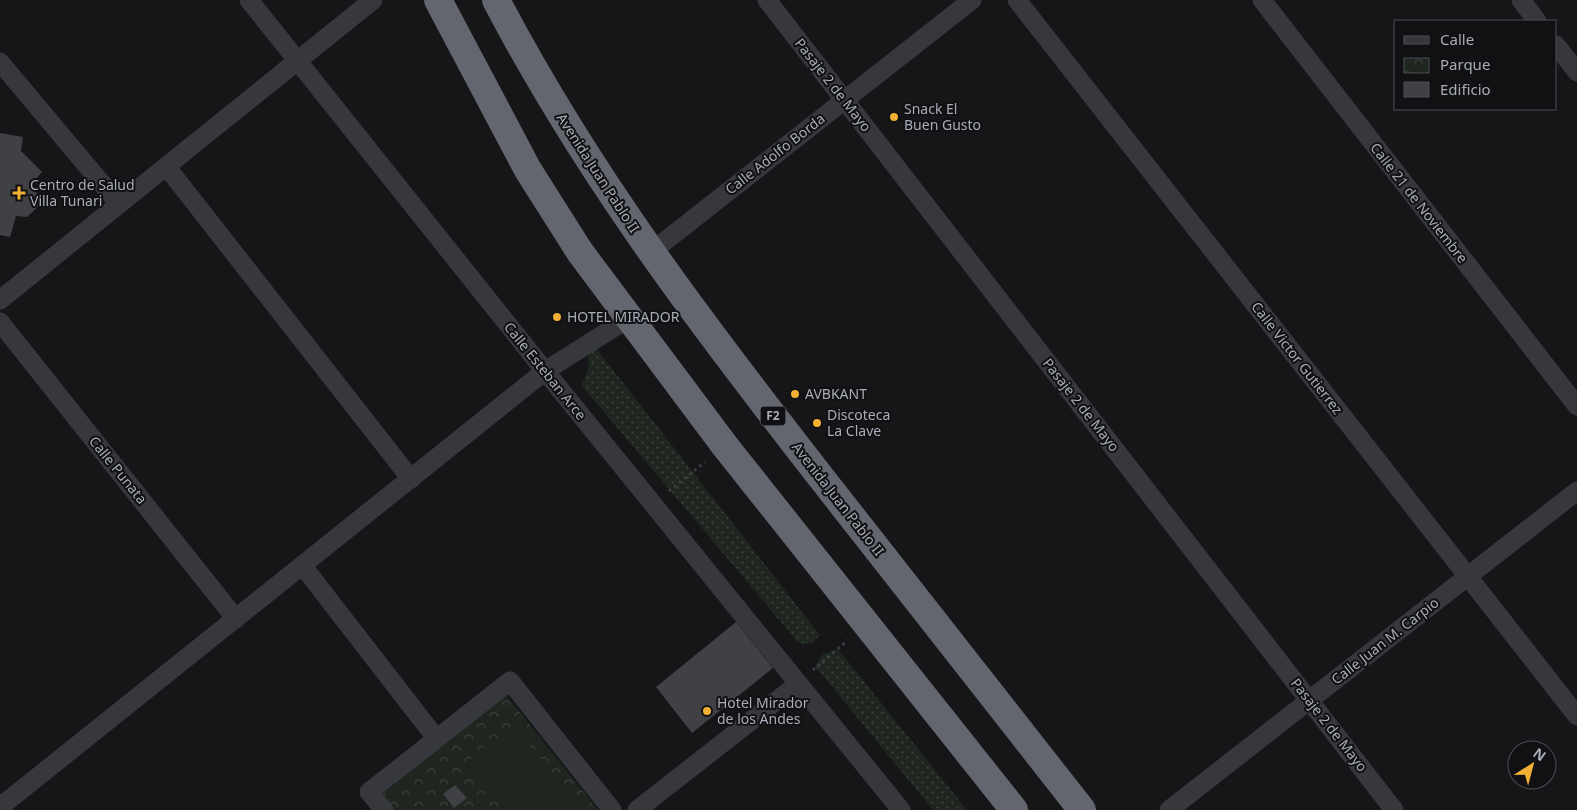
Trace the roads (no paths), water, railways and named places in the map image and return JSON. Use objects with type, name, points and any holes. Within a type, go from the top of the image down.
[{"type":"highway","points":[[438,0],[528,170],[580,252],[725,446],[868,623],[1014,810]]},
{"type":"highway","name":"Avenida Juan Pablo II","points":[[496,0],[522,51],[572,135],[650,253],[737,370],[1082,810]]},
{"type":"street","name":"Calle Esteban Arce","points":[[249,0],[545,371],[900,810]]},
{"type":"street","points":[[0,300],[373,0]]},
{"type":"street","name":"Pasaje 2 de Mayo","points":[[767,0],[1394,810]]},
{"type":"street","name":"Calle Adolfo Borda","points":[[650,253],[972,0]]},
{"type":"street","name":"Calle Victor Gutierrez","points":[[1016,0],[1577,716]]},
{"type":"street","name":"Calle 21 de Noviembre","points":[[1262,0],[1577,406]]},
{"type":"street","points":[[1521,0],[1536,20]]},
{"type":"street","points":[[1557,46],[1577,72]]},
{"type":"street","points":[[0,62],[119,204]]},
{"type":"street","points":[[166,166],[411,479]]},
{"type":"street","points":[[0,807],[545,371],[629,318]]},
{"type":"street","name":"Calle Punata","points":[[0,322],[236,618]]},
{"type":"street","name":"Calle Juan M. Carpio","points":[[1168,810],[1577,491]]},
{"type":"street","points":[[302,565],[436,738]]},
{"type":"street","points":[[384,810],[369,792],[510,681],[612,810]]},
{"type":"street","points":[[637,810],[798,684]]},
{"type":"place","name":"Snack El Buen Gusto","points":[[894,117]]},
{"type":"place","name":"Centro de Salud Villa Tunari","points":[[19,193]]},
{"type":"place","name":"HOTEL MIRADOR","points":[[557,317]]},
{"type":"place","name":"AVBKANT","points":[[795,394]]},
{"type":"place","name":"Discoteca La Clave","points":[[817,423]]},
{"type":"place","name":"Hotel Mirador de los Andes","points":[[707,711]]}]
